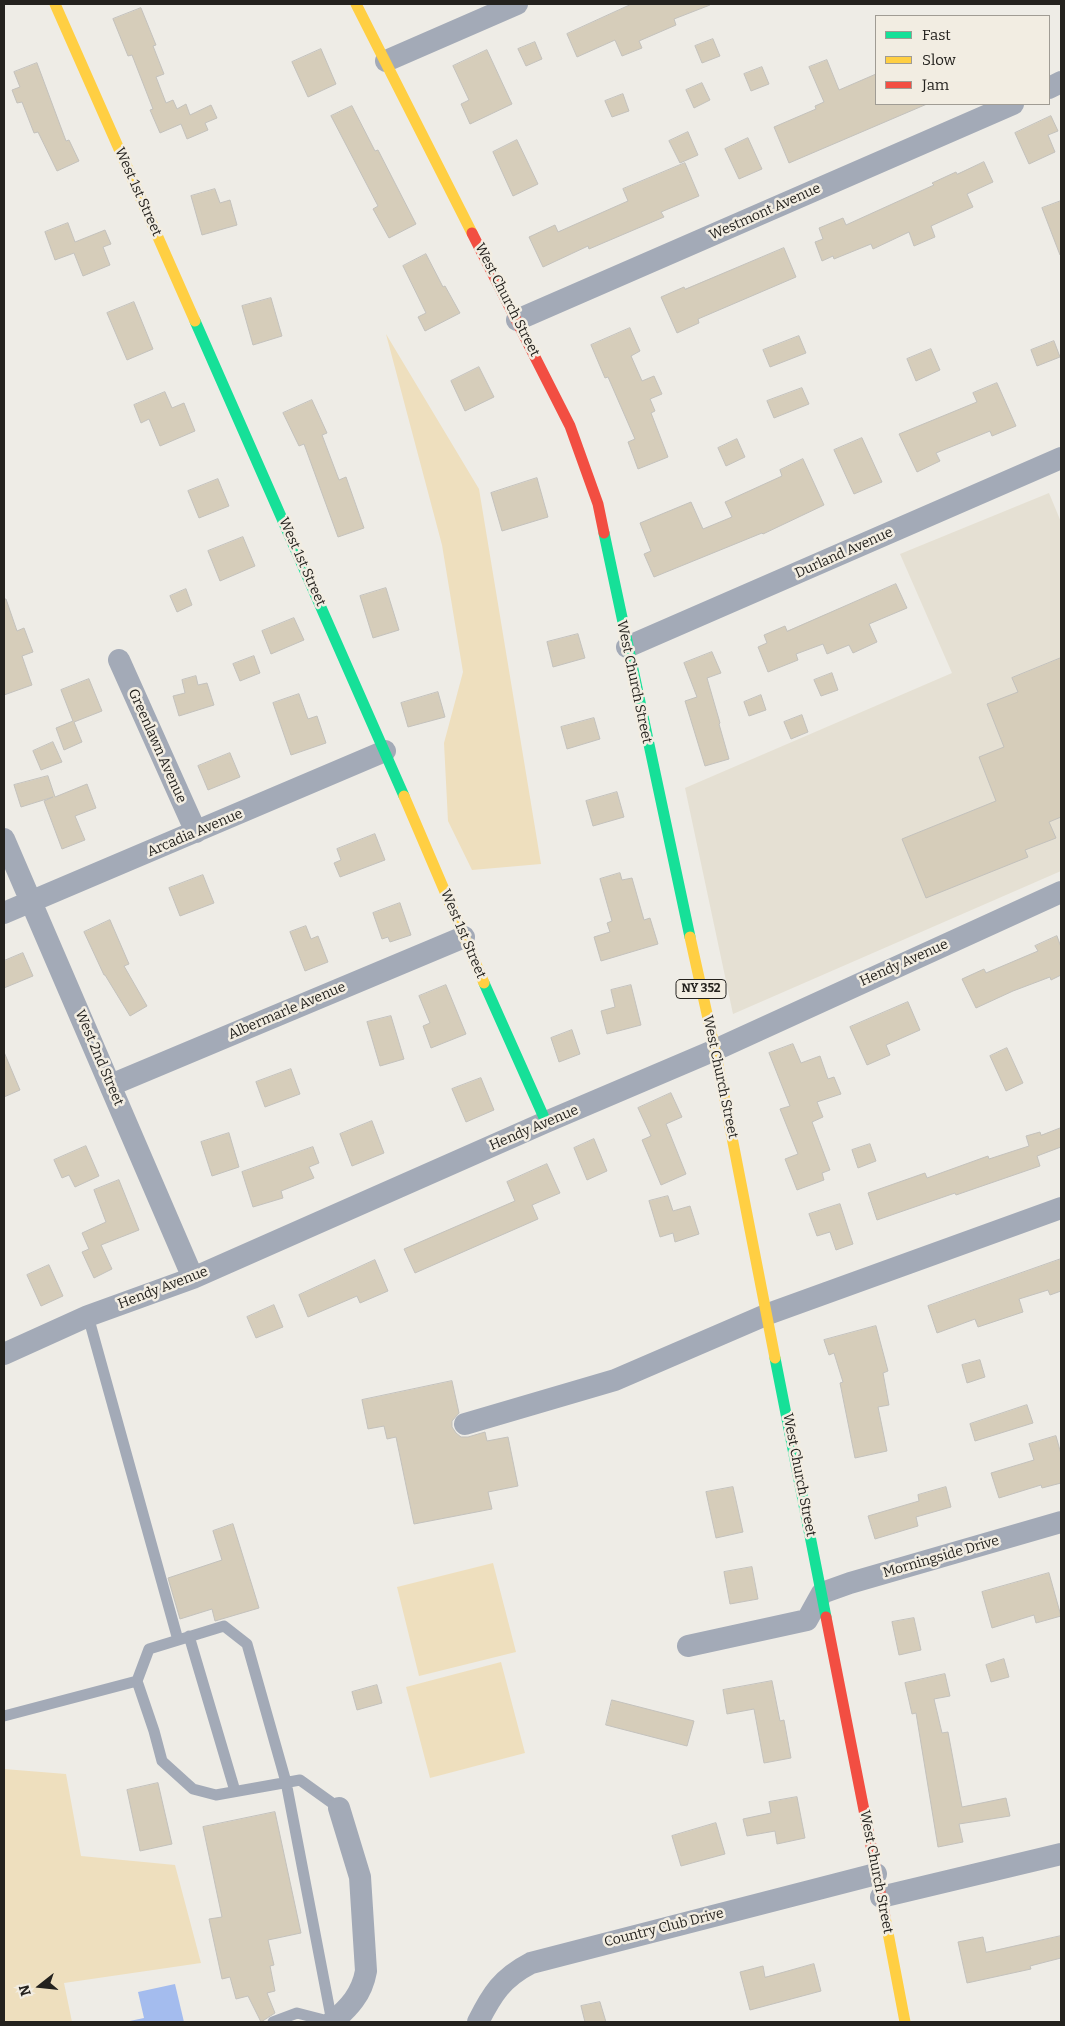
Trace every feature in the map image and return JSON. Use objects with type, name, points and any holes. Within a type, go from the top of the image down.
[{"type":"main road","name":"West 1st Street","points":[[55,4],[385,751],[464,937],[546,1122]]},
{"type":"main road","name":"West Church Street","points":[[356,4],[570,426],[598,504],[626,648],[715,1050],[905,2022]]},
{"type":"street","points":[[386,62],[517,4]]},
{"type":"street","name":"Westmont Avenue","points":[[517,320],[1011,105]]},
{"type":"street","name":"Durland Avenue","points":[[626,648],[1061,458]]},
{"type":"street","name":"Greenlawn Avenue","points":[[119,660],[196,832]]},
{"type":"street","name":"Arcadia Avenue","points":[[4,913],[385,751]]},
{"type":"street","name":"West 2nd Street","points":[[4,839],[193,1278]]},
{"type":"street","name":"Hendy Avenue","points":[[4,1354],[88,1316],[193,1278],[546,1122],[715,1050],[1061,892]]},
{"type":"street","name":"Albermarle Avenue","points":[[111,1085],[464,937]]},
{"type":"street","points":[[465,1424],[615,1380],[768,1314],[1061,1208]]},
{"type":"street","name":"Morningside Drive","points":[[822,1593],[850,1583],[1061,1522]]},
{"type":"street","points":[[688,1646],[808,1620],[822,1593]]},
{"type":"street","points":[[332,2022],[348,2008],[359,1993],[366,1971],[360,1877],[339,1808]]},
{"type":"street","points":[[881,1897],[1061,1854]]},
{"type":"street","name":"Country Club Drive","points":[[478,2022],[491,1997],[514,1972],[531,1962],[876,1874]]},
{"type":"lane","points":[[88,1316],[178,1640]]},
{"type":"lane","points":[[273,2022],[297,2013],[332,2022],[286,1782],[247,1644],[224,1626],[149,1649],[136,1681],[154,1731],[162,1761],[193,1789],[216,1794],[286,1782],[300,1780],[339,1808]]},
{"type":"lane","points":[[189,1636],[235,1791]]},
{"type":"lane","points":[[4,1716],[136,1681]]},
{"type":"shaded area","points":[[386,334],[479,489],[541,864],[472,870],[448,821],[444,743],[463,672],[442,545]]},
{"type":"shaded area","points":[[1049,493],[1061,522],[1061,871],[733,1014],[685,788],[952,673],[900,554]]},
{"type":"shaded area","points":[[493,1563],[516,1652],[419,1676],[397,1587]]},
{"type":"shaded area","points":[[501,1662],[525,1753],[430,1778],[406,1687]]},
{"type":"shaded area","points":[[4,1769],[66,1774],[81,1856],[175,1865],[201,1963],[64,1983],[72,2022],[4,2022]]},
{"type":"water","points":[[175,1984],[184,2022],[125,2022],[144,2018],[138,1992]]},
{"type":"building","points":[[632,4],[710,5],[674,19],[676,25],[639,41],[642,48],[622,56],[615,40],[577,57],[567,34]]},
{"type":"building","points":[[141,8],[156,45],[153,46],[164,74],[156,77],[166,103],[173,100],[177,109],[186,104],[190,115],[211,105],[217,118],[205,123],[208,130],[187,139],[181,124],[160,133],[150,110],[153,109],[132,55],[128,56],[113,19]]},
{"type":"building","points":[[713,39],[720,56],[702,63],[695,46]]},
{"type":"building","points":[[535,42],[542,59],[526,66],[518,49]]},
{"type":"building","points":[[321,49],[336,84],[308,97],[292,62]]},
{"type":"building","points":[[487,50],[512,104],[470,124],[461,104],[469,100],[453,66]]},
{"type":"building","points":[[827,60],[839,90],[875,74],[875,105],[925,105],[789,163],[774,127],[816,109],[815,106],[824,102],[809,67]]},
{"type":"building","points":[[37,63],[66,141],[69,140],[79,161],[57,171],[38,132],[34,133],[22,102],[17,103],[12,90],[20,87],[14,72]]},
{"type":"building","points":[[762,67],[769,84],[751,91],[744,74]]},
{"type":"building","points":[[702,83],[710,100],[694,108],[686,90]]},
{"type":"building","points":[[623,94],[629,111],[612,117],[605,101]]},
{"type":"building","points":[[352,106],[375,151],[378,150],[416,224],[389,238],[373,209],[378,206],[331,116]]},
{"type":"building","points":[[1051,116],[1058,131],[1048,135],[1055,152],[1029,164],[1015,133]]},
{"type":"building","points":[[688,132],[698,155],[680,163],[669,141]]},
{"type":"building","points":[[748,138],[762,169],[739,179],[725,149]]},
{"type":"building","points":[[517,140],[538,184],[513,196],[493,152]]},
{"type":"building","points":[[984,162],[993,182],[967,194],[973,207],[931,226],[935,237],[914,246],[909,232],[873,249],[871,244],[834,259],[833,256],[822,261],[815,242],[823,239],[819,228],[843,218],[846,225],[934,185],[932,183],[956,172],[957,174]]},
{"type":"building","points":[[685,163],[699,196],[661,212],[664,217],[589,249],[588,246],[543,267],[529,237],[555,225],[558,232],[628,201],[623,189]]},
{"type":"building","points":[[215,189],[220,203],[230,200],[237,225],[202,235],[191,196]]},
{"type":"building","points":[[1061,201],[1061,255],[1060,255],[1042,208]]},
{"type":"building","points":[[68,223],[75,242],[105,230],[111,244],[103,247],[110,265],[83,276],[74,253],[55,260],[45,232]]},
{"type":"building","points":[[784,248],[796,277],[698,319],[699,323],[677,333],[661,297]]},
{"type":"building","points":[[426,254],[443,287],[445,286],[460,313],[425,331],[418,317],[426,313],[403,266]]},
{"type":"building","points":[[271,298],[282,336],[253,345],[242,306]]},
{"type":"building","points":[[134,302],[153,349],[127,360],[107,313]]},
{"type":"building","points":[[630,328],[640,351],[631,356],[642,381],[654,376],[662,394],[650,399],[655,411],[651,413],[668,457],[638,469],[628,442],[635,439],[608,377],[605,378],[591,345]]},
{"type":"building","points":[[799,336],[806,353],[770,367],[763,350]]},
{"type":"building","points":[[1054,341],[1060,357],[1037,366],[1031,350]]},
{"type":"building","points":[[931,349],[940,370],[916,381],[907,359]]},
{"type":"building","points":[[479,367],[494,397],[465,411],[451,381]]},
{"type":"building","points":[[997,383],[1016,426],[992,436],[990,431],[936,453],[940,461],[917,472],[899,434],[977,402],[973,393]]},
{"type":"building","points":[[802,388],[809,404],[774,418],[767,401]]},
{"type":"building","points":[[165,392],[172,408],[184,403],[195,431],[160,446],[149,419],[141,423],[134,405]]},
{"type":"building","points":[[312,400],[327,433],[322,435],[339,480],[346,477],[364,528],[338,537],[304,444],[299,446],[283,413]]},
{"type":"building","points":[[862,438],[882,482],[854,494],[834,450]]},
{"type":"building","points":[[737,439],[745,457],[726,466],[718,448]]},
{"type":"building","points":[[803,459],[824,505],[763,534],[654,577],[644,554],[651,551],[640,523],[691,502],[703,529],[732,517],[725,502],[782,476],[780,470]]},
{"type":"building","points":[[537,478],[548,517],[502,531],[491,493]]},
{"type":"building","points":[[218,479],[229,506],[199,518],[188,491]]},
{"type":"building","points":[[243,537],[255,566],[220,581],[208,551]]},
{"type":"building","points":[[896,584],[907,608],[869,624],[877,642],[853,653],[849,645],[827,654],[823,644],[796,654],[798,660],[768,672],[758,647],[767,643],[764,635],[785,626],[787,631]]},
{"type":"building","points":[[386,588],[399,630],[373,638],[360,596]]},
{"type":"building","points":[[186,589],[192,605],[177,612],[170,596]]},
{"type":"building","points":[[4,599],[6,599],[17,631],[24,628],[33,652],[22,656],[32,685],[4,695]]},
{"type":"building","points":[[294,618],[304,640],[271,654],[262,631]]},
{"type":"building","points":[[578,634],[585,658],[553,667],[547,642]]},
{"type":"building","points":[[712,652],[721,673],[707,678],[729,759],[705,766],[685,701],[697,697],[684,663]]},
{"type":"building","points":[[254,656],[260,673],[240,681],[233,664]]},
{"type":"building","points":[[1061,658],[1061,817],[1049,822],[1056,838],[1025,850],[1028,857],[926,898],[902,839],[996,801],[979,757],[1004,747],[987,704],[1018,692],[1012,678]]},
{"type":"building","points":[[832,673],[838,690],[821,696],[814,680]]},
{"type":"building","points":[[196,676],[198,685],[207,683],[214,705],[179,716],[173,696],[185,693],[182,680]]},
{"type":"building","points":[[89,679],[102,711],[74,722],[82,742],[64,750],[56,728],[73,721],[61,690]]},
{"type":"building","points":[[438,692],[445,717],[408,727],[401,703]]},
{"type":"building","points":[[299,694],[308,719],[317,716],[326,743],[291,755],[273,703]]},
{"type":"building","points":[[761,695],[766,710],[749,716],[744,702]]},
{"type":"building","points":[[802,715],[808,732],[791,739],[784,722]]},
{"type":"building","points":[[594,718],[600,739],[567,749],[561,727]]},
{"type":"building","points":[[53,742],[62,762],[41,770],[33,751]]},
{"type":"building","points":[[230,753],[240,777],[208,790],[198,766]]},
{"type":"building","points":[[48,776],[55,797],[87,784],[96,808],[75,816],[85,840],[62,849],[44,801],[53,797],[21,807],[14,785]]},
{"type":"building","points":[[617,792],[624,817],[593,826],[586,801]]},
{"type":"building","points":[[375,834],[385,860],[340,877],[334,863],[341,860],[337,849]]},
{"type":"building","points":[[620,873],[622,880],[632,878],[644,920],[650,918],[658,944],[601,961],[594,937],[610,932],[607,923],[612,921],[600,879]]},
{"type":"building","points":[[203,875],[214,903],[180,916],[169,888]]},
{"type":"building","points":[[400,903],[411,935],[390,942],[388,937],[382,939],[373,913]]},
{"type":"building","points":[[110,920],[129,964],[124,966],[147,1006],[130,1016],[104,975],[84,932]]},
{"type":"building","points":[[306,926],[311,939],[318,936],[328,962],[305,971],[290,932]]},
{"type":"building","points":[[1057,936],[1061,947],[1061,975],[1051,980],[1050,977],[1013,991],[976,1008],[962,979],[984,969],[986,973],[1038,951],[1035,946]]},
{"type":"building","points":[[23,953],[33,976],[4,988],[4,961]]},
{"type":"building","points":[[446,985],[466,1034],[431,1048],[423,1026],[430,1023],[419,996]]},
{"type":"building","points":[[631,985],[641,1025],[607,1034],[601,1011],[615,1007],[611,990]]},
{"type":"building","points":[[908,1002],[920,1030],[886,1045],[890,1055],[867,1065],[850,1027]]},
{"type":"building","points":[[391,1016],[404,1059],[380,1066],[367,1022]]},
{"type":"building","points":[[572,1030],[580,1054],[559,1062],[551,1038]]},
{"type":"building","points":[[793,1044],[801,1063],[820,1056],[828,1079],[834,1077],[841,1094],[817,1102],[823,1117],[812,1122],[830,1170],[822,1173],[824,1180],[797,1190],[785,1159],[798,1154],[780,1109],[790,1106],[769,1053]]},
{"type":"building","points":[[1007,1048],[1023,1083],[1006,1091],[990,1056]]},
{"type":"building","points":[[4,1052],[20,1090],[4,1097]]},
{"type":"building","points":[[291,1069],[300,1094],[265,1107],[256,1082]]},
{"type":"building","points":[[481,1078],[494,1110],[466,1122],[452,1089]]},
{"type":"building","points":[[671,1093],[682,1117],[666,1124],[686,1174],[661,1185],[642,1140],[651,1136],[638,1108]]},
{"type":"building","points":[[372,1121],[384,1153],[352,1166],[340,1134]]},
{"type":"building","points":[[1061,1128],[1061,1147],[1037,1156],[1040,1166],[877,1220],[868,1193],[925,1173],[927,1178],[988,1156],[989,1159],[1029,1146],[1026,1136],[1040,1132],[1041,1135]]},
{"type":"building","points":[[229,1133],[239,1167],[212,1176],[201,1142]]},
{"type":"building","points":[[594,1139],[607,1171],[587,1180],[574,1148]]},
{"type":"building","points":[[870,1144],[876,1161],[858,1168],[852,1150]]},
{"type":"building","points":[[86,1146],[99,1176],[75,1187],[69,1175],[62,1178],[54,1160]]},
{"type":"building","points":[[313,1147],[319,1163],[309,1167],[314,1178],[281,1191],[283,1198],[253,1207],[242,1172]]},
{"type":"building","points":[[547,1164],[560,1193],[532,1205],[538,1219],[415,1273],[404,1249],[515,1201],[507,1182]]},
{"type":"building","points":[[119,1180],[139,1230],[101,1245],[112,1269],[94,1278],[82,1252],[89,1249],[82,1233],[106,1222],[94,1190]]},
{"type":"building","points":[[668,1196],[673,1211],[690,1206],[699,1234],[675,1242],[673,1233],[660,1237],[649,1201]]},
{"type":"building","points":[[840,1204],[853,1244],[836,1250],[830,1232],[817,1236],[809,1214]]},
{"type":"building","points":[[1061,1259],[1061,1291],[1050,1295],[1048,1290],[1019,1299],[1023,1312],[978,1327],[975,1319],[937,1333],[928,1306]]},
{"type":"building","points":[[375,1260],[388,1291],[360,1303],[357,1296],[308,1317],[299,1295]]},
{"type":"building","points":[[49,1265],[63,1296],[41,1306],[27,1275]]},
{"type":"building","points":[[274,1305],[283,1327],[256,1338],[247,1317]]},
{"type":"building","points":[[876,1326],[888,1371],[883,1373],[889,1405],[878,1407],[887,1451],[855,1458],[840,1383],[843,1382],[834,1353],[829,1355],[824,1340]]},
{"type":"building","points":[[980,1360],[985,1377],[967,1383],[962,1365]]},
{"type":"building","points":[[452,1381],[459,1413],[452,1421],[452,1427],[461,1437],[485,1432],[487,1441],[508,1437],[518,1486],[488,1492],[492,1509],[414,1524],[396,1437],[387,1439],[384,1426],[368,1429],[362,1400]]},
{"type":"building","points":[[1027,1405],[1033,1423],[975,1441],[970,1424]]},
{"type":"building","points":[[1056,1436],[1061,1454],[1061,1483],[1042,1488],[1041,1485],[999,1498],[991,1473],[1034,1460],[1029,1444]]},
{"type":"building","points":[[733,1487],[743,1532],[716,1538],[706,1492]]},
{"type":"building","points":[[946,1487],[951,1507],[916,1517],[918,1526],[875,1539],[868,1516],[919,1501],[918,1495]]},
{"type":"building","points":[[233,1524],[259,1608],[215,1621],[212,1609],[180,1619],[168,1578],[222,1560],[213,1531]]},
{"type":"building","points":[[752,1567],[758,1599],[730,1604],[724,1572]]},
{"type":"building","points":[[1049,1573],[1061,1616],[1036,1623],[1034,1615],[992,1628],[982,1592]]},
{"type":"building","points":[[914,1618],[921,1650],[899,1655],[892,1622]]},
{"type":"building","points":[[1004,1659],[1009,1677],[991,1682],[986,1665]]},
{"type":"building","points":[[945,1674],[950,1696],[934,1699],[942,1733],[948,1732],[962,1807],[1006,1798],[1010,1816],[959,1824],[963,1842],[938,1847],[916,1713],[912,1714],[905,1683]]},
{"type":"building","points":[[772,1681],[780,1721],[784,1720],[791,1758],[764,1763],[754,1709],[727,1714],[723,1690]]},
{"type":"building","points":[[377,1685],[382,1703],[357,1710],[352,1692]]},
{"type":"building","points":[[612,1700],[694,1721],[687,1746],[606,1725]]},
{"type":"building","points":[[158,1783],[172,1844],[140,1851],[127,1790]]},
{"type":"building","points":[[797,1797],[805,1838],[777,1844],[775,1831],[747,1836],[743,1819],[771,1813],[769,1802]]},
{"type":"building","points":[[275,1812],[301,1933],[268,1940],[274,1965],[270,1966],[275,1991],[267,1993],[275,2013],[261,2022],[248,1996],[236,1999],[230,1977],[222,1979],[209,1919],[222,1917],[203,1827]]},
{"type":"building","points":[[716,1823],[725,1854],[681,1866],[672,1836]]},
{"type":"building","points":[[1061,1936],[1061,1958],[1030,1966],[1031,1969],[967,1983],[958,1942],[983,1937],[986,1952]]},
{"type":"building","points":[[814,1964],[821,1991],[750,2010],[740,1972],[763,1966],[765,1977]]},
{"type":"building","points":[[600,2002],[606,2022],[585,2022],[581,2006]]},
{"type":"traffic: fast","points":[[195,321],[404,796]]},
{"type":"traffic: fast","points":[[604,533],[690,937]]},
{"type":"traffic: fast","points":[[484,983],[546,1122]]},
{"type":"traffic: fast","points":[[775,1358],[826,1617]]},
{"type":"traffic: slow","points":[[55,4],[195,321]]},
{"type":"traffic: slow","points":[[356,4],[472,233]]},
{"type":"traffic: slow","points":[[404,796],[484,983]]},
{"type":"traffic: slow","points":[[690,937],[715,1050],[775,1358]]},
{"type":"traffic: slow","points":[[885,1917],[905,2022]]},
{"type":"traffic: jam","points":[[472,233],[570,426],[598,504],[604,533]]},
{"type":"traffic: jam","points":[[826,1617],[885,1917]]}]
